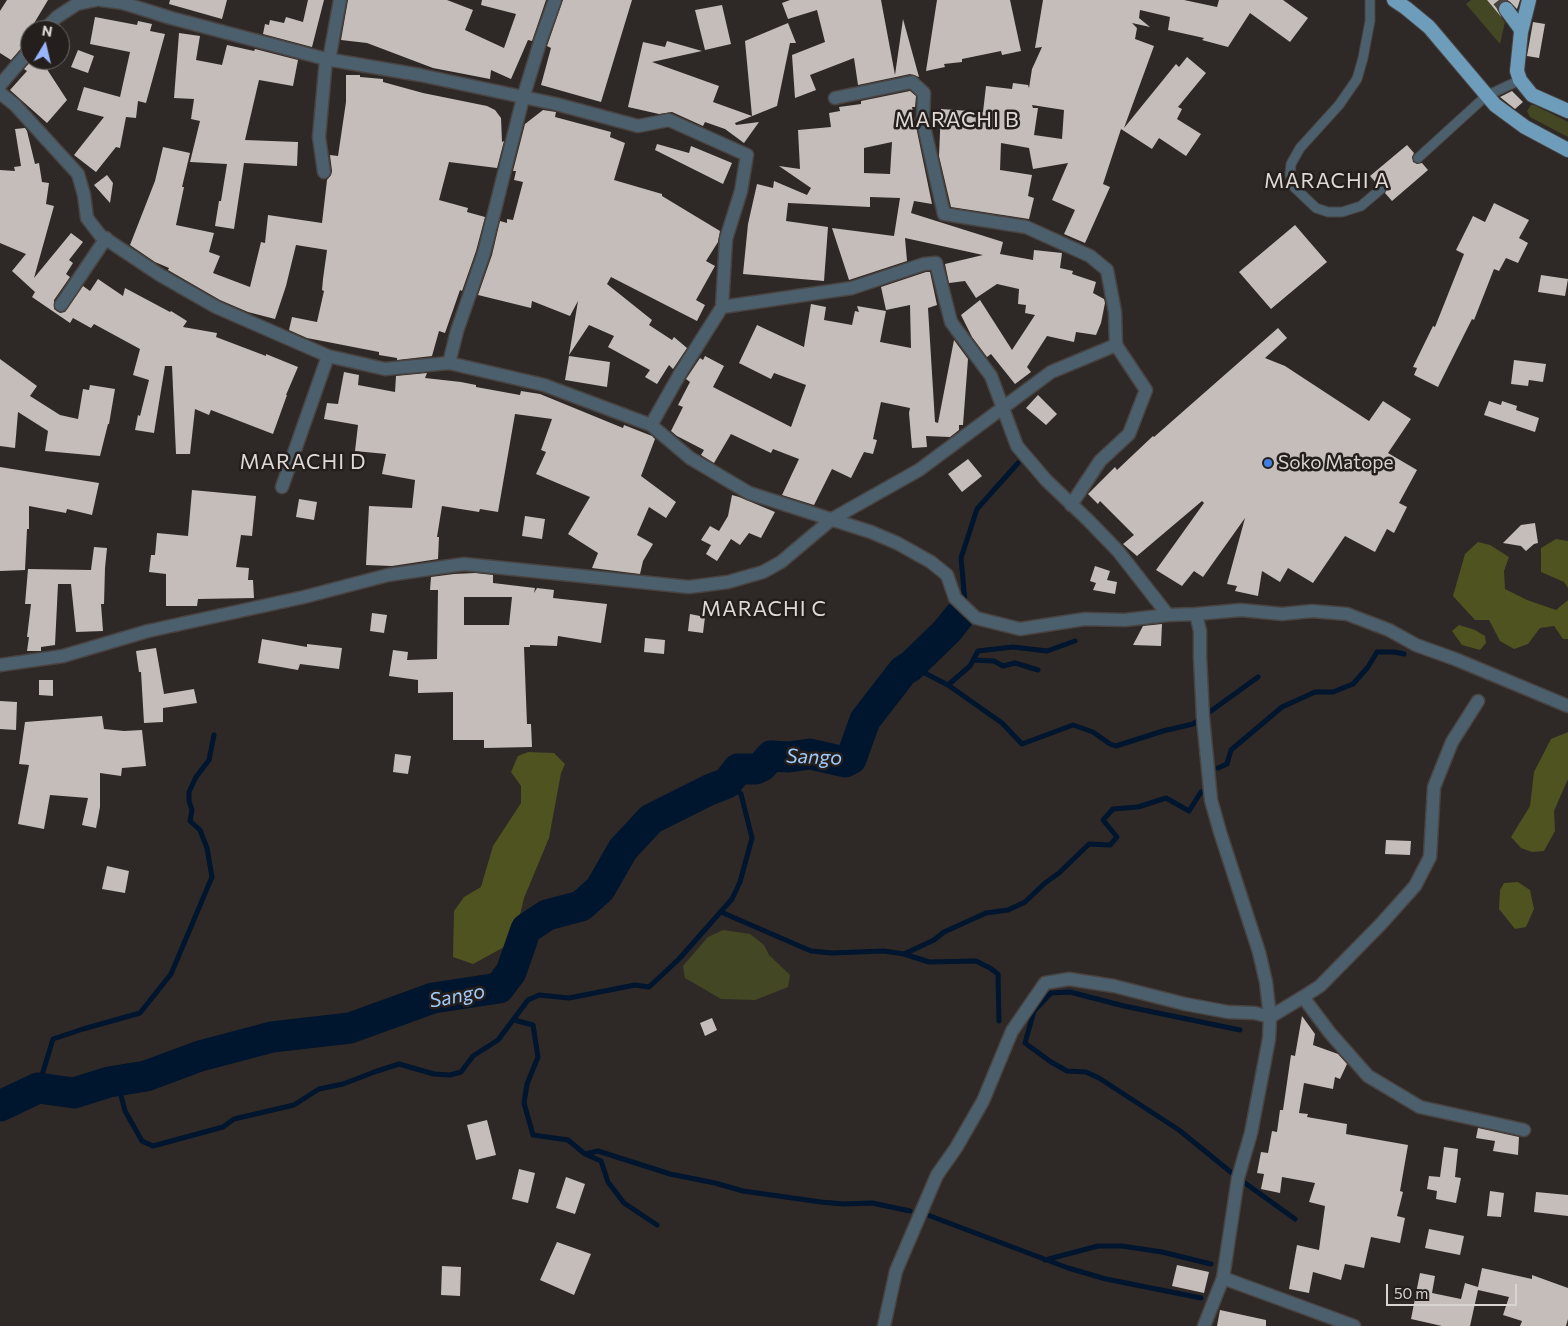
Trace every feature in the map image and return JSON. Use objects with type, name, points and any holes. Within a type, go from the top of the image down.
[{"type":"highway","points":[[1394,0],[1429,27],[1486,96],[1507,115],[1568,150]]},
{"type":"highway","points":[[1529,0],[1521,32],[1517,71],[1520,80],[1532,94],[1568,112]]},
{"type":"highway","points":[[1506,9],[1521,32]]},
{"type":"street","points":[[53,20],[77,4],[96,0]]},
{"type":"street","points":[[101,0],[123,3],[327,60],[420,75],[556,104],[638,126],[669,120],[747,155],[741,191],[726,238],[722,307],[681,372],[651,425]]},
{"type":"street","points":[[324,172],[320,137],[327,60],[340,0]]},
{"type":"street","points":[[449,363],[457,331],[484,253],[523,98],[555,0]]},
{"type":"street","points":[[0,85],[20,62]]},
{"type":"street","points":[[835,98],[912,82],[924,93],[924,122],[944,214],[1026,227],[1090,256],[1107,270],[1116,312],[1116,345],[1146,390],[1129,434],[1100,461],[1071,505]]},
{"type":"street","points":[[0,93],[16,105],[78,174],[88,218],[100,235],[216,307],[328,356],[385,369],[449,363],[544,385],[651,425],[690,458],[750,493],[880,536],[931,562],[947,576],[955,598],[976,618],[1020,629],[1085,619],[1125,620],[1241,610],[1282,614],[1312,611],[1346,614],[1389,630],[1416,645],[1455,659],[1568,706]]},
{"type":"street","points":[[61,304],[106,238]]},
{"type":"street","points":[[722,307],[852,288],[924,264],[936,263],[951,322],[991,376],[1017,446],[1046,480],[1118,551],[1168,615]]},
{"type":"street","points":[[0,665],[63,656],[148,631],[304,597],[388,576],[464,564],[689,588],[728,582],[763,572],[781,562],[832,519],[919,470],[1051,372],[1116,345]]},
{"type":"street","points":[[282,487],[328,356]]},
{"type":"street","points":[[1196,614],[1200,631],[1203,718],[1212,800],[1220,832],[1259,952],[1266,982],[1270,1017],[1269,1039],[1251,1133],[1238,1178],[1223,1278],[1204,1326]]},
{"type":"street","points":[[884,1326],[896,1271],[937,1175],[956,1148],[983,1101],[1012,1031],[1045,983],[1069,979],[1114,986],[1185,1004],[1228,1012],[1255,1013],[1270,1017],[1320,986],[1415,886],[1430,857],[1434,787],[1452,742],[1478,701]]},
{"type":"street","points":[[1303,997],[1330,1033],[1368,1076],[1420,1107],[1524,1130]]},
{"type":"street","points":[[1223,1278],[1354,1326]]},
{"type":"lane","points":[[1370,0],[1370,21],[1363,58],[1356,79],[1339,105],[1300,148],[1291,164],[1290,176],[1294,187],[1316,208],[1328,212],[1342,212],[1361,206],[1381,189]]},
{"type":"lane","points":[[1418,158],[1486,96],[1520,80]]},
{"type":"green space","points":[[1471,0],[1487,0],[1505,22],[1500,44],[1466,4]]},
{"type":"green space","points":[[1531,105],[1568,122],[1568,137],[1530,117],[1527,111]]},
{"type":"green space","points":[[1556,539],[1568,541],[1568,588],[1564,582],[1541,572],[1541,548]]},
{"type":"green space","points":[[1478,542],[1490,545],[1509,557],[1504,571],[1505,589],[1527,600],[1556,610],[1568,600],[1568,639],[1563,639],[1554,626],[1540,628],[1528,644],[1514,649],[1500,641],[1489,620],[1475,620],[1453,596],[1465,554]]},
{"type":"green space","points":[[1459,625],[1475,630],[1485,636],[1486,643],[1480,650],[1462,645],[1452,631]]},
{"type":"green space","points":[[1568,732],[1568,779],[1554,811],[1555,831],[1544,851],[1532,852],[1521,848],[1511,837],[1530,806],[1534,772],[1551,739]]},
{"type":"green space","points":[[528,752],[554,753],[565,764],[561,773],[549,838],[524,898],[516,931],[506,946],[473,964],[453,957],[454,911],[464,897],[481,887],[493,846],[521,803],[521,786],[511,772],[518,756]]},
{"type":"green space","points":[[1518,882],[1530,890],[1534,909],[1526,927],[1515,929],[1499,909],[1500,890],[1504,883]]},
{"type":"green space","points":[[723,930],[750,934],[764,945],[769,955],[790,975],[788,987],[755,1000],[721,999],[685,978],[683,966],[708,937]]},
{"type":"building","points":[[7,0],[48,0],[36,20],[20,20],[20,50],[11,60],[0,53],[0,11]]},
{"type":"building","points":[[170,0],[227,0],[222,19],[169,4]]},
{"type":"building","points":[[308,0],[324,0],[312,47],[263,34],[265,24],[269,25],[270,20],[284,23],[286,17],[303,22]]},
{"type":"building","points":[[348,0],[447,0],[473,10],[465,30],[504,48],[516,14],[481,5],[482,0],[546,0],[532,41],[528,40],[511,79],[491,70],[490,79],[433,68],[367,43],[341,40]]},
{"type":"building","points":[[563,0],[632,0],[601,102],[541,85],[551,48],[547,46]]},
{"type":"building","points":[[790,0],[881,0],[895,75],[903,19],[919,77],[910,74],[858,85],[854,58],[810,75],[816,90],[795,98],[792,55],[825,42],[817,10],[788,19],[782,3]]},
{"type":"building","points":[[937,0],[1010,0],[1021,51],[1002,55],[1001,51],[962,59],[962,62],[944,64],[945,67],[926,71]]},
{"type":"building","points":[[1043,0],[1184,0],[1217,7],[1219,0],[1283,0],[1308,18],[1290,42],[1250,13],[1228,47],[1202,40],[1204,38],[1168,30],[1170,17],[1140,10],[1139,18],[1150,27],[1132,23],[1137,28],[1135,39],[1154,46],[1124,128],[1176,64],[1179,67],[1187,57],[1206,73],[1178,107],[1182,109],[1177,119],[1201,134],[1186,156],[1159,138],[1152,149],[1121,129],[1103,184],[1110,187],[1085,243],[1064,234],[1075,210],[1052,200],[1068,163],[1033,169],[1029,148],[1001,143],[1000,170],[1032,175],[1028,196],[1034,198],[1029,219],[951,207],[939,156],[941,109],[983,112],[986,86],[1012,89],[1013,83],[1028,85],[1029,88],[1032,69],[1042,47],[1035,48]],"holes":[[[1032,105],[1064,110],[1062,139],[1034,135],[1038,108],[1033,108]]]},
{"type":"building","points":[[1487,0],[1520,0],[1517,9],[1509,1],[1500,2],[1497,9],[1502,18]]},
{"type":"building","points":[[722,5],[731,44],[705,50],[695,10]]},
{"type":"building","points":[[95,17],[137,25],[138,21],[152,24],[150,31],[165,34],[146,103],[138,101],[136,118],[126,117],[120,148],[116,147],[96,172],[74,155],[104,117],[77,110],[84,87],[120,97],[130,52],[90,44]]},
{"type":"building","points":[[1533,22],[1545,24],[1539,58],[1527,56]]},
{"type":"building","points":[[788,23],[796,43],[790,43],[777,106],[735,123],[736,125],[759,122],[744,143],[725,129],[705,122],[703,126],[672,112],[659,114],[628,107],[643,42],[665,47],[667,41],[702,51],[652,62],[719,86],[713,102],[752,116],[745,41]]},
{"type":"building","points":[[179,33],[200,36],[196,60],[222,65],[227,45],[254,51],[255,49],[298,60],[293,86],[259,80],[245,140],[298,142],[297,166],[244,163],[234,229],[215,226],[227,164],[190,162],[200,121],[191,119],[194,99],[174,98]]},
{"type":"building","points":[[78,50],[94,56],[88,73],[71,67]]},
{"type":"building","points":[[26,70],[48,70],[67,100],[47,123],[10,90],[27,71]]},
{"type":"building","points":[[346,75],[360,75],[360,77],[383,79],[383,82],[423,93],[487,106],[495,110],[501,118],[502,142],[504,141],[497,168],[449,162],[439,200],[468,208],[467,212],[485,217],[462,291],[460,290],[445,333],[439,331],[432,356],[397,360],[397,358],[379,355],[379,352],[307,338],[289,330],[292,317],[317,322],[324,291],[322,290],[327,250],[296,245],[286,286],[275,319],[248,312],[220,300],[168,270],[169,268],[155,262],[130,245],[155,181],[163,147],[190,153],[176,225],[214,233],[209,252],[220,256],[213,273],[250,287],[261,242],[265,243],[268,215],[322,223],[327,180],[332,171],[330,155],[338,156],[346,102]]},
{"type":"building","points":[[910,91],[916,96],[915,107],[912,107],[932,204],[914,201],[911,213],[1003,242],[1000,254],[1033,260],[1034,250],[1062,253],[1060,268],[1073,271],[1072,274],[1096,282],[1093,293],[1104,299],[1101,323],[1096,335],[1076,332],[1074,342],[1047,336],[1027,367],[1031,372],[1015,384],[991,354],[987,357],[972,337],[961,315],[980,300],[1012,350],[1035,315],[1025,313],[1026,305],[1018,304],[1019,289],[997,284],[976,298],[965,281],[949,283],[945,264],[983,255],[905,238],[907,261],[849,280],[832,228],[894,236],[900,198],[870,197],[870,207],[788,203],[786,221],[828,227],[824,281],[743,274],[748,224],[757,184],[773,188],[774,181],[807,195],[811,188],[779,166],[800,169],[798,130],[831,127],[829,113],[840,111],[839,107],[861,104],[861,101]],"holes":[[[892,142],[890,174],[864,173],[864,148]]]},
{"type":"building","points":[[1512,91],[1523,102],[1515,109],[1500,97]]},
{"type":"building","points":[[543,110],[556,112],[555,117],[611,132],[610,137],[625,143],[614,180],[662,194],[662,196],[720,231],[718,242],[706,261],[715,266],[696,300],[705,305],[697,321],[611,277],[607,284],[652,320],[649,325],[672,340],[674,337],[687,348],[673,369],[669,365],[657,384],[645,377],[650,370],[608,347],[614,336],[589,325],[569,355],[578,301],[570,316],[532,301],[531,308],[478,295],[492,255],[500,221],[507,223],[507,219],[513,220],[523,182],[514,180],[516,171],[513,171],[525,124]]},
{"type":"building","points":[[25,128],[35,164],[39,163],[42,182],[49,183],[46,204],[54,206],[34,278],[71,233],[83,242],[69,260],[73,263],[66,274],[70,277],[54,300],[54,309],[60,313],[65,312],[83,286],[90,291],[98,279],[123,296],[125,288],[171,311],[187,321],[183,327],[217,333],[216,337],[298,367],[273,434],[211,410],[209,415],[195,409],[190,454],[176,454],[172,366],[165,366],[154,433],[135,430],[149,380],[133,375],[140,349],[94,324],[91,328],[73,318],[70,323],[32,297],[35,292],[12,271],[26,254],[0,243],[0,170],[15,171],[14,167],[21,166],[15,129]]},
{"type":"building","points":[[657,144],[689,153],[691,146],[732,163],[723,184],[655,150]]},
{"type":"building","points":[[1407,145],[1414,153],[1412,157],[1413,162],[1417,164],[1422,163],[1428,170],[1392,201],[1385,193],[1387,188],[1385,185],[1377,184],[1370,176]]},
{"type":"building","points":[[107,175],[113,183],[110,203],[94,185]]},
{"type":"building","points":[[1494,203],[1529,220],[1519,238],[1528,243],[1518,263],[1506,258],[1499,271],[1494,269],[1474,320],[1472,319],[1438,387],[1414,375],[1417,368],[1413,367],[1433,326],[1435,327],[1464,254],[1456,250],[1473,216],[1485,222]]},
{"type":"building","points":[[1295,225],[1327,262],[1271,309],[1239,272]]},
{"type":"building","points":[[930,272],[937,305],[928,308],[935,422],[938,423],[954,340],[968,359],[963,425],[959,425],[959,430],[950,437],[926,436],[927,447],[912,448],[910,408],[881,402],[873,439],[877,440],[873,454],[864,452],[851,478],[832,469],[814,505],[782,495],[799,459],[773,449],[771,453],[731,434],[714,463],[701,455],[704,450],[671,431],[683,407],[678,405],[690,382],[686,379],[700,358],[703,360],[705,356],[724,366],[713,387],[791,427],[806,385],[774,373],[771,379],[739,363],[757,325],[804,347],[811,304],[826,307],[824,320],[852,325],[855,311],[859,312],[857,306],[886,311],[880,342],[911,348],[910,305],[886,310],[881,287]]},
{"type":"building","points":[[1541,275],[1568,279],[1565,296],[1538,292]]},
{"type":"building","name":"Soko Matope","points":[[1278,328],[1287,338],[1265,358],[1285,366],[1369,421],[1383,401],[1411,419],[1388,453],[1417,470],[1399,503],[1407,507],[1394,533],[1387,529],[1375,552],[1345,536],[1313,583],[1288,568],[1280,582],[1262,571],[1258,596],[1235,591],[1237,586],[1227,584],[1245,518],[1203,577],[1194,571],[1182,586],[1156,570],[1204,503],[1202,501],[1137,556],[1123,544],[1134,535],[1100,501],[1098,504],[1088,494],[1115,467],[1117,470],[1153,436]]},
{"type":"building","points":[[569,356],[610,362],[607,387],[565,380]]},
{"type":"building","points":[[0,359],[37,386],[30,396],[60,415],[78,419],[83,389],[89,390],[90,385],[115,389],[109,424],[100,456],[45,451],[48,431],[18,412],[15,448],[0,446]]},
{"type":"building","points":[[1514,360],[1546,364],[1543,382],[1529,380],[1528,386],[1511,384]]},
{"type":"building","points":[[344,372],[359,375],[358,385],[395,392],[396,376],[427,373],[425,378],[461,382],[476,385],[476,387],[520,395],[521,391],[540,394],[623,428],[624,425],[652,436],[655,439],[641,476],[676,502],[666,518],[649,507],[637,535],[653,544],[643,561],[640,574],[592,568],[598,553],[568,534],[590,497],[536,474],[546,452],[541,450],[552,419],[515,414],[498,512],[480,509],[479,512],[442,506],[437,537],[439,537],[438,559],[392,566],[366,565],[369,506],[412,508],[415,480],[382,474],[386,454],[355,451],[358,425],[324,419],[327,403],[338,404]]},
{"type":"building","points":[[1038,395],[1057,414],[1046,425],[1026,408]]},
{"type":"building","points":[[1489,401],[1501,405],[1502,401],[1517,406],[1516,410],[1539,418],[1535,432],[1484,415]]},
{"type":"building","points":[[968,459],[982,476],[962,492],[948,474]]},
{"type":"building","points":[[0,467],[99,483],[92,515],[67,509],[66,513],[29,506],[25,570],[0,571]]},
{"type":"building","points":[[192,490],[256,496],[252,536],[241,535],[236,567],[249,568],[248,580],[253,580],[254,598],[198,599],[197,606],[166,606],[166,574],[149,572],[151,555],[155,555],[157,533],[188,536]]},
{"type":"building","points":[[732,495],[775,512],[761,538],[749,533],[740,545],[731,539],[717,561],[706,554],[711,545],[701,540],[710,526],[719,531],[728,516]]},
{"type":"building","points":[[299,499],[317,502],[314,520],[296,517]]},
{"type":"building","points":[[525,516],[545,519],[542,539],[522,536]]},
{"type":"building","points":[[1535,523],[1538,543],[1526,551],[1521,546],[1503,543],[1521,525]]},
{"type":"building","points":[[94,547],[107,548],[104,604],[101,604],[103,631],[76,632],[71,584],[58,584],[55,645],[41,647],[41,651],[27,651],[31,604],[25,604],[28,569],[91,570]]},
{"type":"building","points":[[1095,566],[1110,571],[1107,580],[1117,582],[1115,594],[1093,590],[1096,583],[1090,581]]},
{"type":"building","points":[[475,573],[493,575],[493,583],[535,588],[534,593],[537,588],[554,590],[553,598],[607,604],[601,643],[558,636],[557,646],[530,645],[530,647],[524,647],[527,724],[531,724],[532,747],[484,748],[484,740],[453,740],[453,692],[418,693],[418,680],[389,676],[393,650],[408,652],[407,660],[437,659],[438,590],[430,590],[431,577]],"holes":[[[464,597],[512,597],[509,625],[464,625]]]},
{"type":"building","points":[[372,613],[387,615],[384,633],[370,631]]},
{"type":"building","points":[[690,614],[705,617],[703,633],[688,631]]},
{"type":"building","points":[[1162,624],[1161,646],[1133,645],[1143,626]]},
{"type":"building","points":[[645,638],[665,640],[664,654],[644,652]]},
{"type":"building","points":[[262,639],[307,647],[307,644],[342,648],[339,669],[300,664],[298,670],[258,663]]},
{"type":"building","points":[[156,648],[164,694],[194,689],[197,703],[163,708],[163,722],[144,723],[141,672],[139,672],[136,651]]},
{"type":"building","points":[[39,680],[53,680],[53,696],[39,695]]},
{"type":"building","points":[[0,701],[17,702],[16,730],[0,729]]},
{"type":"building","points":[[102,716],[104,729],[142,730],[146,766],[122,768],[121,776],[100,773],[100,807],[96,828],[82,825],[88,798],[50,795],[44,829],[18,824],[29,765],[19,764],[25,722]]},
{"type":"building","points":[[395,754],[411,756],[408,774],[393,772]]},
{"type":"building","points":[[1386,840],[1411,841],[1410,855],[1385,854]]},
{"type":"building","points":[[107,866],[129,871],[125,893],[102,889]]},
{"type":"building","points":[[1302,1016],[1315,1034],[1313,1045],[1338,1054],[1347,1064],[1340,1079],[1335,1077],[1333,1089],[1304,1083],[1299,1113],[1308,1114],[1307,1117],[1347,1124],[1346,1134],[1408,1145],[1400,1191],[1403,1192],[1397,1216],[1405,1218],[1400,1243],[1371,1237],[1364,1268],[1345,1264],[1341,1280],[1313,1272],[1309,1293],[1289,1289],[1297,1245],[1319,1250],[1325,1206],[1309,1202],[1315,1183],[1282,1177],[1280,1193],[1261,1189],[1264,1174],[1257,1173],[1261,1152],[1268,1153],[1272,1131],[1277,1132],[1280,1110],[1283,1110],[1291,1055],[1295,1056]]},
{"type":"building","points":[[712,1018],[717,1030],[705,1036],[700,1023]]},
{"type":"building","points":[[487,1120],[496,1155],[476,1160],[467,1125]]},
{"type":"building","points":[[1478,1128],[1519,1137],[1518,1155],[1493,1151],[1495,1141],[1476,1138]]},
{"type":"building","points":[[1444,1147],[1458,1149],[1455,1177],[1461,1178],[1456,1203],[1436,1199],[1437,1191],[1427,1189],[1429,1176],[1440,1177]]},
{"type":"building","points":[[519,1169],[535,1173],[528,1203],[512,1199]]},
{"type":"building","points":[[566,1177],[585,1184],[575,1214],[556,1208]]},
{"type":"building","points":[[1490,1191],[1504,1193],[1501,1217],[1487,1216]]},
{"type":"building","points":[[1536,1192],[1568,1195],[1568,1216],[1534,1212]]},
{"type":"building","points":[[1429,1229],[1464,1236],[1460,1255],[1425,1248]]},
{"type":"building","points":[[557,1242],[591,1254],[574,1295],[540,1280]]},
{"type":"building","points":[[1177,1265],[1209,1272],[1204,1293],[1172,1286]]},
{"type":"building","points":[[442,1266],[461,1267],[460,1296],[441,1295]]},
{"type":"building","points":[[1482,1268],[1532,1279],[1532,1275],[1568,1288],[1568,1319],[1566,1326],[1520,1326],[1522,1321],[1503,1315],[1509,1297],[1478,1290],[1470,1326],[1442,1326],[1411,1319],[1420,1273],[1435,1276],[1432,1293],[1461,1299],[1465,1283],[1478,1287]]},
{"type":"building","points":[[1220,1310],[1266,1320],[1266,1326],[1217,1326]]},
{"type":"waterway","name":"Sango","points":[[965,602],[961,558],[977,509],[1018,463]]},
{"type":"waterway","name":"Sango","points":[[0,1106],[38,1088],[74,1093],[109,1082],[146,1076],[200,1056],[272,1037],[350,1028],[433,998],[499,988],[511,972],[526,929],[547,915],[581,906],[600,889],[623,849],[651,819],[727,783],[738,769],[756,769],[762,766],[771,756],[789,757],[810,754],[845,762],[851,759],[865,720],[903,671],[911,666],[947,631],[959,616]]},
{"type":"waterway","points":[[911,666],[948,685],[970,666],[978,651],[1013,647],[1047,651],[1075,641]]},
{"type":"waterway","points":[[1218,768],[1227,764],[1231,750],[1282,707],[1315,692],[1333,692],[1353,684],[1368,667],[1377,652],[1404,654]]},
{"type":"waterway","points":[[973,660],[994,661],[1003,666],[1015,663],[1038,670]]},
{"type":"waterway","points":[[948,685],[1002,723],[1022,744],[1073,725],[1093,732],[1116,746],[1163,731],[1193,724],[1258,677]]},
{"type":"waterway","points":[[38,1088],[53,1039],[140,1013],[171,974],[212,877],[207,848],[200,830],[190,821],[192,810],[189,792],[196,777],[209,760],[214,735]]},
{"type":"waterway","points":[[117,1080],[125,1111],[142,1141],[153,1146],[223,1127],[234,1119],[294,1105],[319,1089],[343,1084],[399,1064],[434,1074],[450,1075],[461,1072],[473,1056],[498,1040],[528,1000],[539,995],[569,998],[635,985],[649,987],[679,959],[732,899],[740,882],[752,838],[741,794],[727,783]]},
{"type":"waterway","points":[[904,954],[934,940],[944,932],[986,913],[1008,910],[1025,902],[1089,844],[1110,845],[1117,837],[1103,820],[1113,809],[1138,807],[1166,798],[1189,811],[1201,792]]},
{"type":"waterway","points":[[721,912],[811,951],[832,953],[884,951],[904,954],[929,962],[976,961],[998,974],[999,1021]]},
{"type":"waterway","points":[[1240,1030],[1124,1006],[1070,992],[1051,993],[1034,1011],[1025,1043],[1067,1071],[1086,1072],[1099,1078],[1179,1130],[1238,1178],[1295,1219]]},
{"type":"waterway","points":[[514,1020],[533,1025],[538,1057],[527,1084],[524,1103],[533,1135],[568,1140],[585,1154],[601,1161],[608,1182],[624,1203],[657,1225]]},
{"type":"waterway","points":[[585,1154],[598,1151],[670,1174],[743,1191],[821,1202],[843,1204],[872,1203],[910,1211]]},
{"type":"waterway","points":[[925,1214],[1068,1268],[1106,1279],[1201,1298]]},
{"type":"waterway","points":[[1045,1260],[1098,1246],[1122,1246],[1162,1252],[1211,1264]]},
{"type":"tunnel","points":[[1499,0],[1506,9]]},
{"type":"place","name":"Soko Matope","points":[[1268,463]]},
{"type":"district","name":"MARACHI B","points":[[957,120]]},
{"type":"district","name":"MARACHI A","points":[[1327,181]]},
{"type":"district","name":"MARACHI D","points":[[303,462]]},
{"type":"district","name":"MARACHI C","points":[[764,609]]}]
